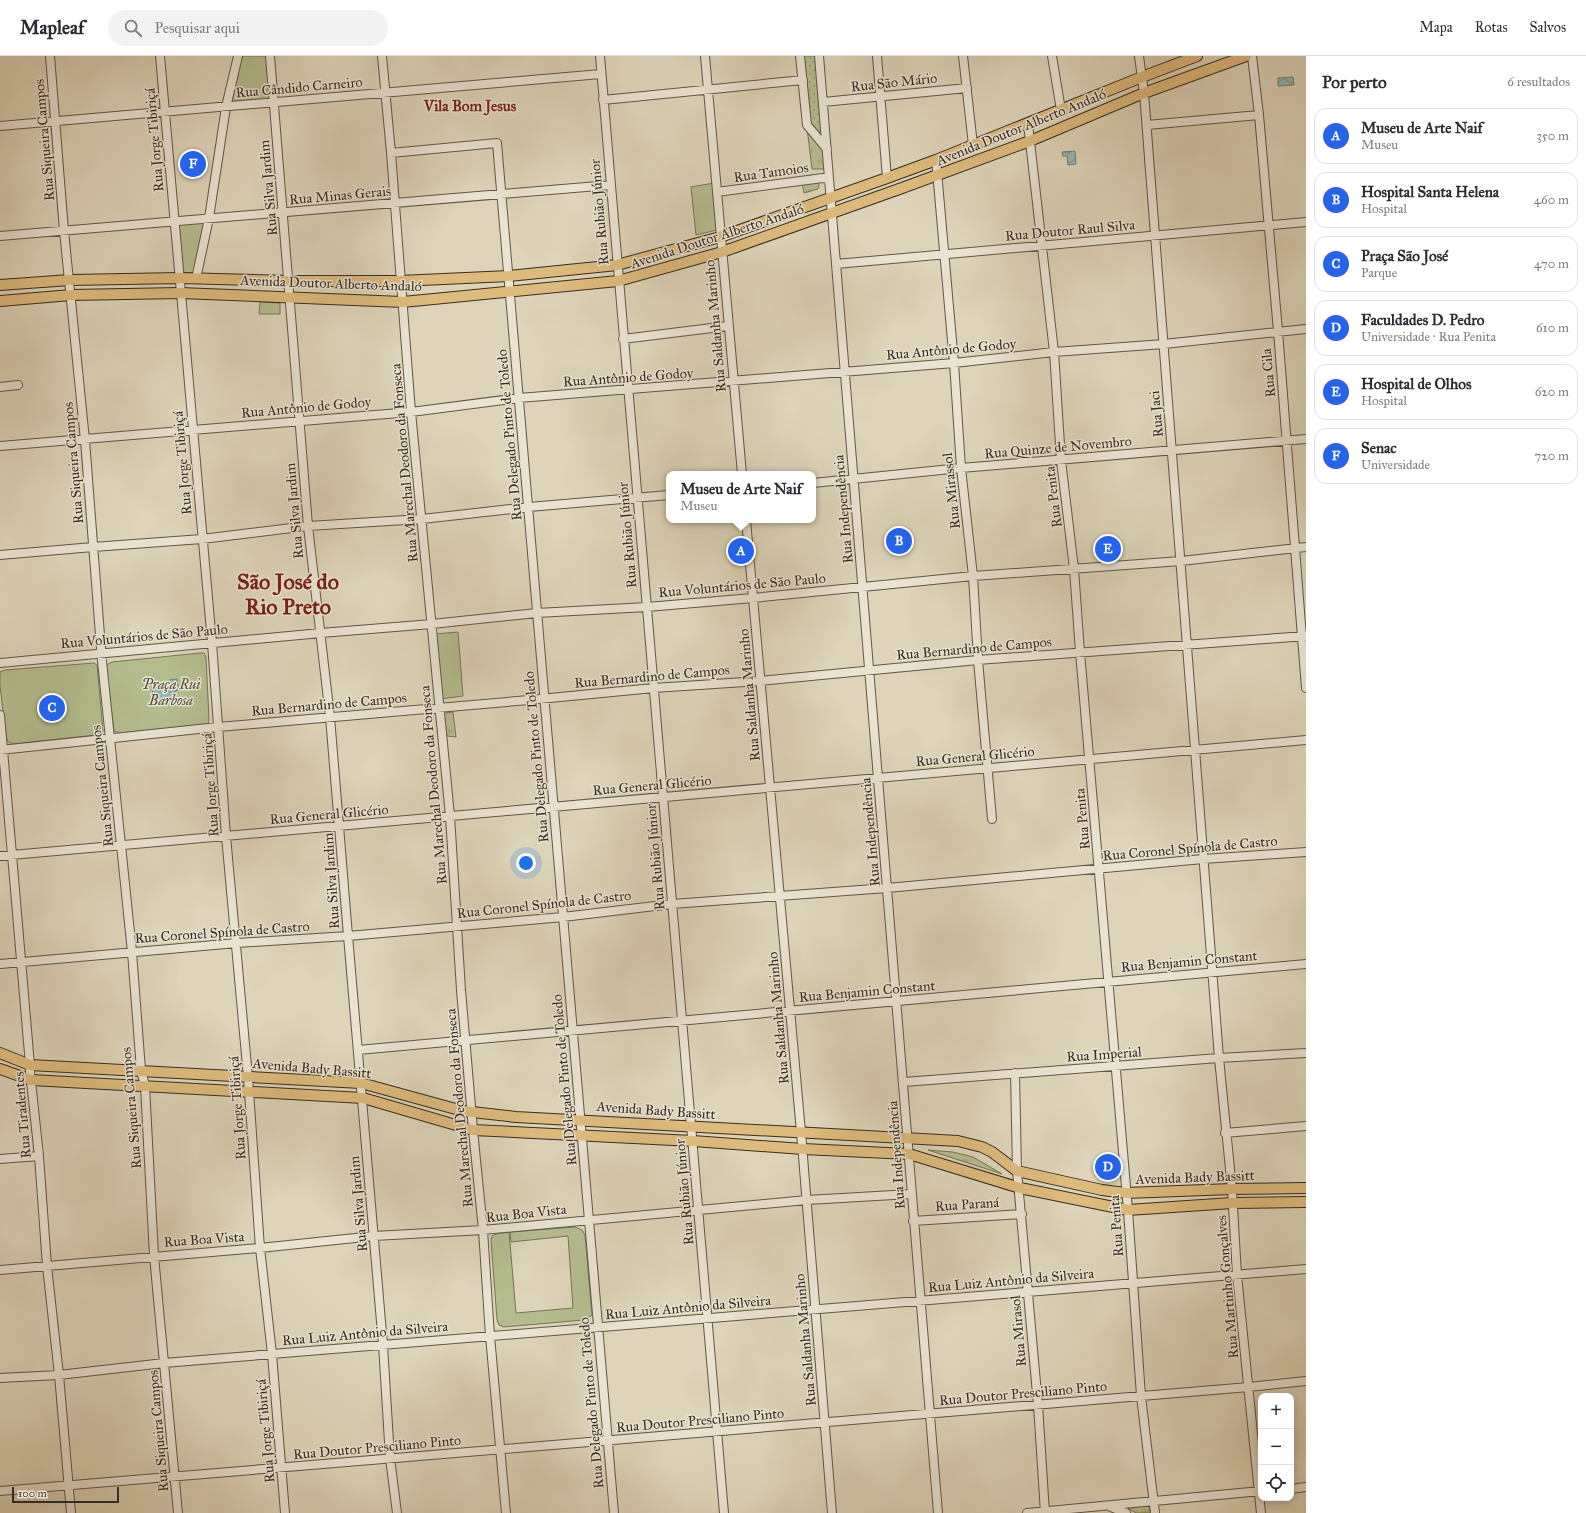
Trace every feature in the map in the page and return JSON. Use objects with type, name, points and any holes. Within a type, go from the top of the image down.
[{"type":"main road","name":"Avenida Doutor Alberto Andaló","points":[[0,285],[70,280],[179,278],[289,281],[400,281],[508,276],[617,265],[720,237],[831,199],[936,160],[1197,56]]},
{"type":"main road","name":"Avenida Doutor Alberto Andaló","points":[[0,301],[71,295],[180,293],[403,302],[618,282],[722,252],[937,175],[1030,141],[1144,93],[1246,56]]},
{"type":"main road","name":"Avenida Bady Bassitt","points":[[0,1053],[30,1065],[361,1083],[471,1113],[958,1141],[982,1147],[992,1152],[1017,1172],[1102,1190],[1126,1193],[1306,1188]]},
{"type":"main road","name":"Avenida Bady Bassitt","points":[[0,1069],[31,1080],[363,1098],[473,1130],[909,1154],[1020,1188],[1128,1210],[1232,1203],[1306,1202]]},
{"type":"street","name":"Rua Siqueira Campos","points":[[50,56],[64,231],[85,440],[101,653],[132,952],[141,1070],[145,1086],[154,1256],[176,1476],[178,1513]]},
{"type":"street","name":"Rua Jorge Tibiriçá","points":[[160,56],[212,643],[226,836],[248,1076],[260,1248],[272,1354],[285,1513]]},
{"type":"street","points":[[196,279],[209,218],[226,107],[238,56]]},
{"type":"street","name":"Rua Silva Jardim","points":[[270,56],[308,526],[330,717],[340,826],[383,1345],[390,1458],[397,1513]]},
{"type":"street","name":"Rua Marechal Deodoro da Fonseca","points":[[382,56],[411,412],[450,816],[471,1113],[483,1230],[490,1336],[506,1513]]},
{"type":"street","name":"Rua Rubião Júnior","points":[[600,56],[618,282],[683,1021],[724,1513]]},
{"type":"street","name":"Rua Saldanha Marinho","points":[[705,56],[742,471]]},
{"type":"street","points":[[800,56],[804,80],[807,125],[827,149]]},
{"type":"street","name":"Rua Independência","points":[[819,56],[938,1513]]},
{"type":"street","points":[[877,56],[887,178]]},
{"type":"street","points":[[963,56],[973,145]]},
{"type":"street","points":[[1052,56],[1061,110]]},
{"type":"street","name":"Rua Jaci","points":[[1140,56],[1147,125],[1188,645],[1203,859]]},
{"type":"street","name":"Rua Cila","points":[[1252,56],[1259,115],[1278,331],[1295,548],[1304,637],[1306,688]]},
{"type":"street","name":"Rua Cândido Carneiro","points":[[0,126],[601,74]]},
{"type":"street","points":[[603,100],[804,80]]},
{"type":"street","name":"Rua São Mário","points":[[823,102],[967,88]]},
{"type":"street","points":[[1147,125],[1259,115]]},
{"type":"street","name":"Rua Penita","points":[[1028,124],[1054,352],[1061,460],[1074,569],[1128,1210],[1141,1396],[1155,1513]]},
{"type":"street","name":"Rua Delegado Pinto de Toledo","points":[[391,153],[497,143],[614,1513]]},
{"type":"street","name":"Rua Mirassol","points":[[936,160],[954,363],[960,468],[973,576],[978,660],[992,819]]},
{"type":"street","name":"Rua Tamoios","points":[[716,192],[823,178],[829,179]]},
{"type":"street","name":"Rua Minas Gerais","points":[[0,236],[610,185]]},
{"type":"street","name":"Rua Doutor Raul Silva","points":[[836,264],[1306,222]]},
{"type":"street","points":[[623,339],[728,326]]},
{"type":"street","name":"Rua Antônio de Godoy","points":[[0,446],[411,412],[519,398],[733,382],[954,363],[1054,352],[1164,344],[1306,329]]},
{"type":"street","points":[[0,386],[18,385]]},
{"type":"street","name":"Rua Quinze de Novembro","points":[[816,483],[960,468],[1306,439]]},
{"type":"street","points":[[0,555],[202,539],[308,526],[422,519],[529,507],[666,495]]},
{"type":"street","name":"Rua Saldanha Marinho","points":[[746,523],[803,1149],[832,1513]]},
{"type":"street","name":"Rua Voluntários de São Paulo","points":[[0,663],[432,624],[537,613],[753,598],[973,576],[1181,560],[1306,547]]},
{"type":"street","name":"Rua Bernardino de Campos","points":[[2,750],[218,727],[654,688],[978,660],[1304,637]]},
{"type":"street","name":"Rua Tiradentes","points":[[0,715],[20,962],[39,1156],[47,1266],[59,1375],[70,1513]]},
{"type":"street","name":"Rua General Glicério","points":[[0,856],[1306,740]]},
{"type":"street","name":"Rua Coronel Spínola de Castro","points":[[0,964],[563,917],[672,904],[887,888],[1203,859],[1306,852]]},
{"type":"street","name":"Rua Martinho Gonçalves","points":[[1203,859],[1225,1133],[1232,1189],[1237,1274],[1258,1472]]},
{"type":"street","name":"Rua Benjamin Constant","points":[[358,1050],[1306,964]]},
{"type":"street","name":"Rua Imperial","points":[[904,1082],[1219,1058],[1306,1053]]},
{"type":"street","name":"Rua Mirasol","points":[[1015,1074],[1017,1172],[1020,1188],[1038,1405],[1045,1512]]},
{"type":"street","points":[[1225,1133],[1306,1126]]},
{"type":"street","points":[[0,1159],[39,1156]]},
{"type":"street","name":"Rua Boa Vista","points":[[0,1270],[260,1248],[374,1236],[483,1230],[807,1200],[912,1194]]},
{"type":"street","name":"Rua Paraná","points":[[914,1221],[1022,1214]]},
{"type":"street","name":"Rua Luiz Antônio da Silveira","points":[[0,1378],[59,1375],[164,1363],[1306,1269]]},
{"type":"street","name":"Rua Doutor Presciliano Pinto","points":[[0,1491],[1038,1405],[1306,1381]]},
{"type":"street","points":[[1294,1489],[1306,1487]]},
{"type":"street","points":[[1027,1513],[1258,1491]]},
{"type":"street","name":"Rua Martinho Gonçalves","points":[[1260,1501],[1261,1513]]},
{"type":"street","points":[[1108,1506],[1126,1513]]},
{"type":"green space","points":[[242,56],[268,56],[270,101],[229,106]]},
{"type":"green space","points":[[802,56],[817,56],[825,144],[809,125]]},
{"type":"green space","points":[[807,128],[823,148],[825,169],[812,169]]},
{"type":"green space","points":[[818,182],[818,189],[804,193],[802,183]]},
{"type":"green space","points":[[714,183],[717,230],[696,235],[691,187]]},
{"type":"green space","points":[[205,221],[194,273],[180,273],[177,224]]},
{"type":"green space","points":[[260,302],[280,303],[280,314],[259,314]]},
{"type":"green space","points":[[458,632],[463,696],[441,699],[435,634]]},
{"type":"green space","name":"Praça Rui Barbosa","points":[[204,653],[206,657],[208,724],[121,733],[114,731],[106,667],[108,664],[112,662]]},
{"type":"green space","points":[[94,663],[97,665],[102,733],[96,735],[13,744],[8,742],[0,686],[0,672],[5,670]]},
{"type":"green space","points":[[453,712],[456,737],[447,736],[444,713]]},
{"type":"green space","points":[[928,1150],[953,1152],[973,1157],[1002,1174]]},
{"type":"green space","points":[[575,1227],[582,1230],[585,1235],[592,1315],[584,1320],[504,1327],[499,1325],[497,1320],[491,1240],[492,1236],[509,1232],[516,1313],[573,1308],[568,1236],[511,1242],[510,1232]]},
{"type":"green space","points":[[1149,1506],[1150,1513],[1136,1513],[1126,1507]]},
{"type":"water","points":[[1293,77],[1294,85],[1278,86],[1278,78]]},
{"type":"water","points":[[1075,151],[1076,164],[1068,165],[1067,156],[1063,156],[1062,152]]},
{"type":"water","points":[[177,679],[178,690],[175,691],[175,699],[153,701],[152,684],[168,683],[169,680]]},
{"type":"place","name":"Senac","points":[[193,164]]},
{"type":"place","name":"Hospital Santa Helena","points":[[899,541]]},
{"type":"place","name":"Hospital de Olhos","points":[[1108,549]]},
{"type":"place","name":"Museu de Arte Naif","points":[[741,551]]},
{"type":"place","name":"Praça São José","points":[[52,708]]},
{"type":"place","name":"Faculdades D. Pedro","points":[[1108,1167]]},
{"type":"district","name":"Vila Bom Jesus","points":[[470,106]]},
{"type":"district","name":"São José do Rio Preto","points":[[288,594]]}]
